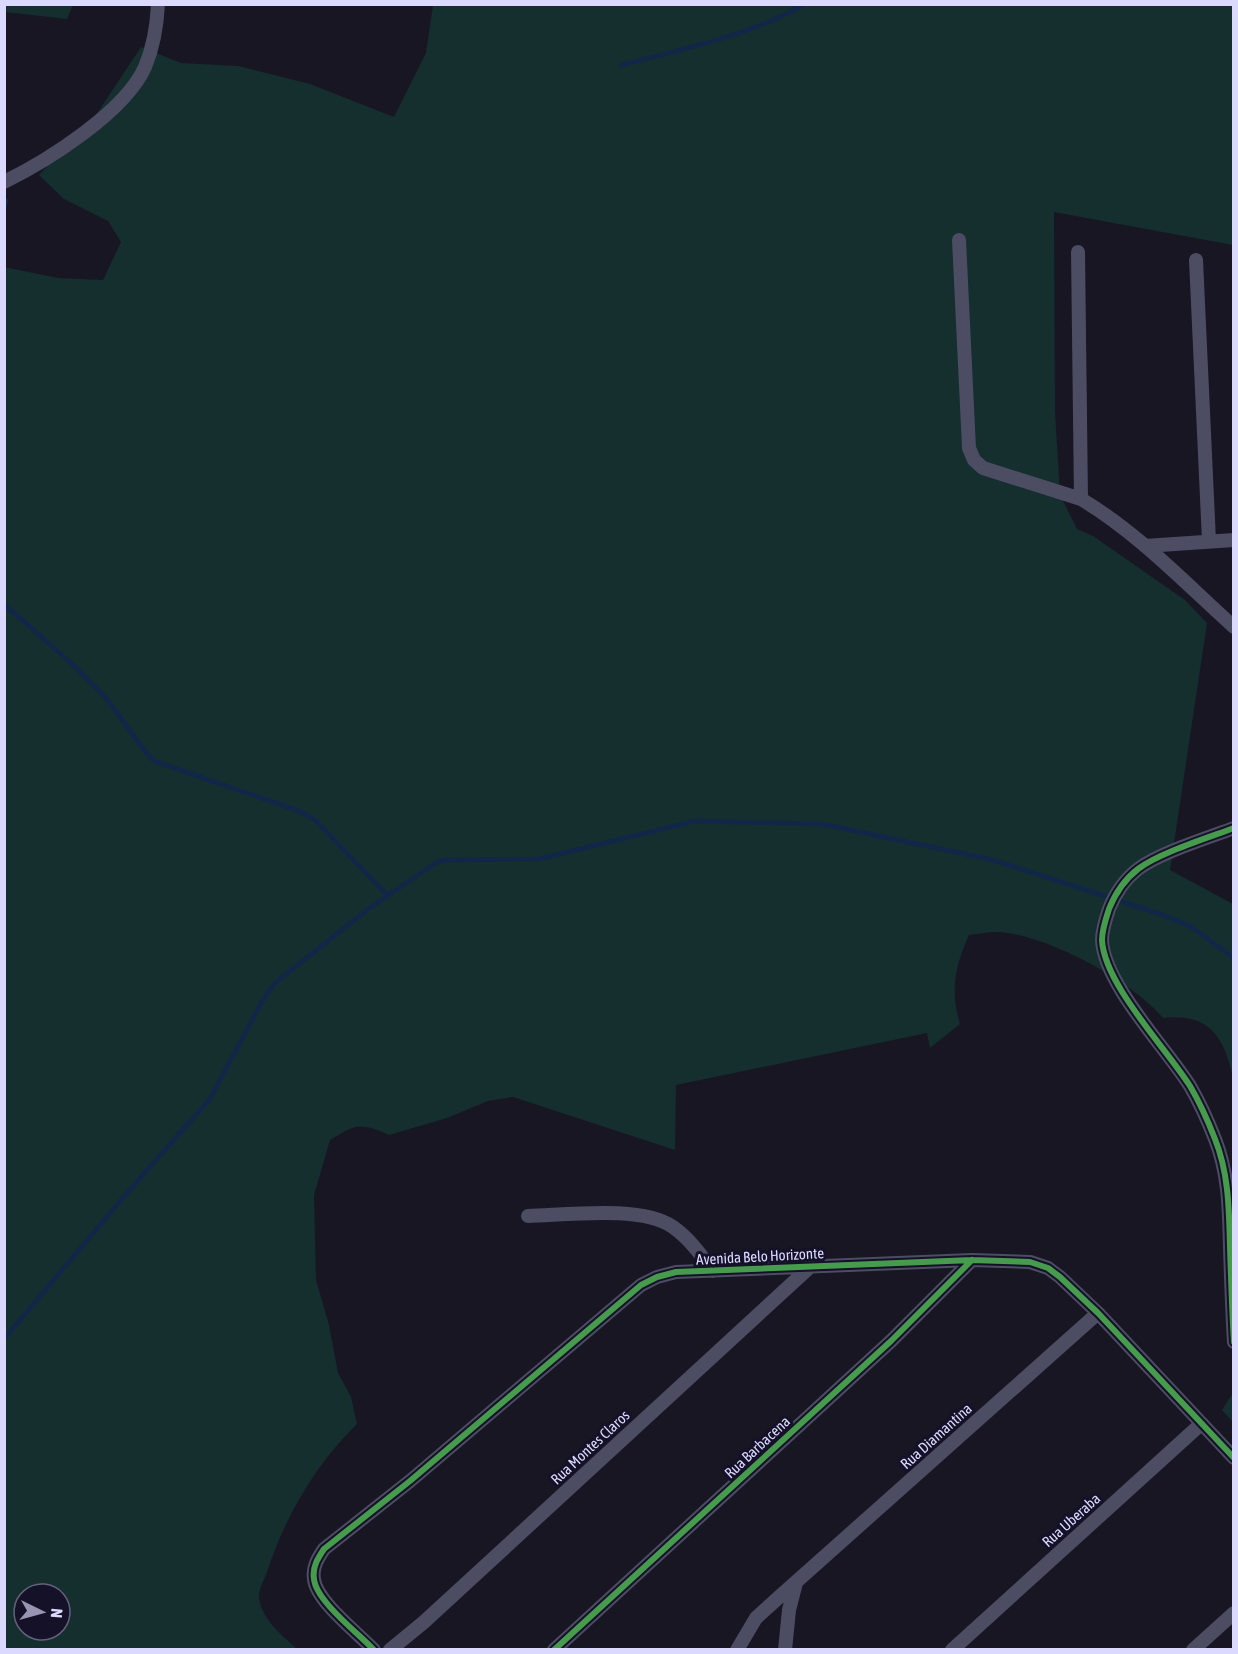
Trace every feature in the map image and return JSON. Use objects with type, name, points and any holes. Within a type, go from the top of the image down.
[{"type":"street","points":[[4,182],[76,141],[129,90],[144,69],[153,36],[158,4]]},
{"type":"street","points":[[959,240],[969,448],[974,460],[984,468],[1081,499],[1096,508],[1145,546],[1233,627]]},
{"type":"street","points":[[1078,252],[1081,499]]},
{"type":"street","points":[[1196,260],[1209,541]]},
{"type":"street","points":[[1145,546],[1233,540]]},
{"type":"street","points":[[1233,828],[1154,860],[1138,869],[1122,885],[1112,901],[1105,919],[1102,939],[1106,959],[1123,992],[1190,1086],[1217,1142],[1228,1199],[1233,1342]]},
{"type":"street","points":[[528,1216],[626,1213],[650,1217],[671,1225],[688,1239],[713,1271]]},
{"type":"street","name":"Avenida Belo Horizonte","points":[[374,1650],[318,1593],[314,1570],[317,1559],[324,1549],[410,1481],[641,1285],[657,1277],[676,1272],[972,1260],[1030,1262],[1048,1268],[1098,1313],[1233,1458]]},
{"type":"street","name":"Rua Barbacena","points":[[554,1650],[891,1341],[972,1260]]},
{"type":"street","name":"Rua Montes Claros","points":[[390,1650],[424,1622],[811,1266]]},
{"type":"street","name":"Rua Diamantina","points":[[737,1650],[756,1618],[1098,1313]]},
{"type":"street","name":"Rua Uberaba","points":[[952,1650],[964,1645],[1201,1424]]},
{"type":"street","points":[[785,1650],[789,1610],[796,1583]]},
{"type":"street","points":[[1193,1650],[1233,1613]]},
{"type":"green space","points":[[4,5],[73,5],[67,19],[5,12]]},
{"type":"green space","points":[[433,5],[1233,5],[1233,245],[1054,212],[1055,412],[1060,495],[1077,529],[1093,536],[1185,600],[1207,623],[1170,870],[1233,904],[1233,1078],[1225,1050],[1219,1039],[1203,1024],[1179,1017],[1163,1018],[1131,989],[1063,950],[1017,935],[994,932],[969,935],[957,968],[955,1001],[960,1024],[930,1048],[927,1033],[676,1085],[675,1150],[513,1097],[488,1101],[447,1118],[389,1135],[371,1128],[352,1128],[330,1140],[314,1195],[316,1280],[329,1325],[338,1373],[351,1397],[357,1424],[315,1474],[292,1512],[274,1552],[259,1595],[261,1606],[268,1620],[297,1649],[5,1649],[4,267],[58,278],[103,280],[121,242],[108,221],[64,199],[39,175],[96,115],[141,47],[181,63],[238,66],[310,84],[394,117],[426,53]]},
{"type":"green space","points":[[1233,1393],[1233,1422],[1222,1410]]},
{"type":"waterway","points":[[621,65],[739,33],[784,15],[804,4]]},
{"type":"waterway","points":[[4,208],[6,201]]},
{"type":"waterway","points":[[4,604],[91,683],[110,703],[154,761],[299,811],[315,820],[388,896]]},
{"type":"waterway","points":[[4,1339],[209,1100],[264,998],[275,983],[368,909],[437,862],[539,859],[695,821],[822,824],[993,860],[1160,914],[1190,926],[1234,958]]},
{"type":"cycle path","points":[[1234,828],[1170,852],[1133,873],[1111,903],[1104,924],[1102,940],[1105,957],[1124,996],[1190,1086],[1207,1119],[1220,1152],[1229,1206],[1234,1342]]},
{"type":"cycle path","points":[[374,1650],[330,1607],[316,1588],[314,1571],[324,1549],[410,1481],[641,1285],[657,1277],[676,1272],[972,1260],[1030,1262],[1048,1268],[1098,1313],[1234,1458]]},
{"type":"cycle path","points":[[554,1650],[891,1341],[972,1260]]}]
